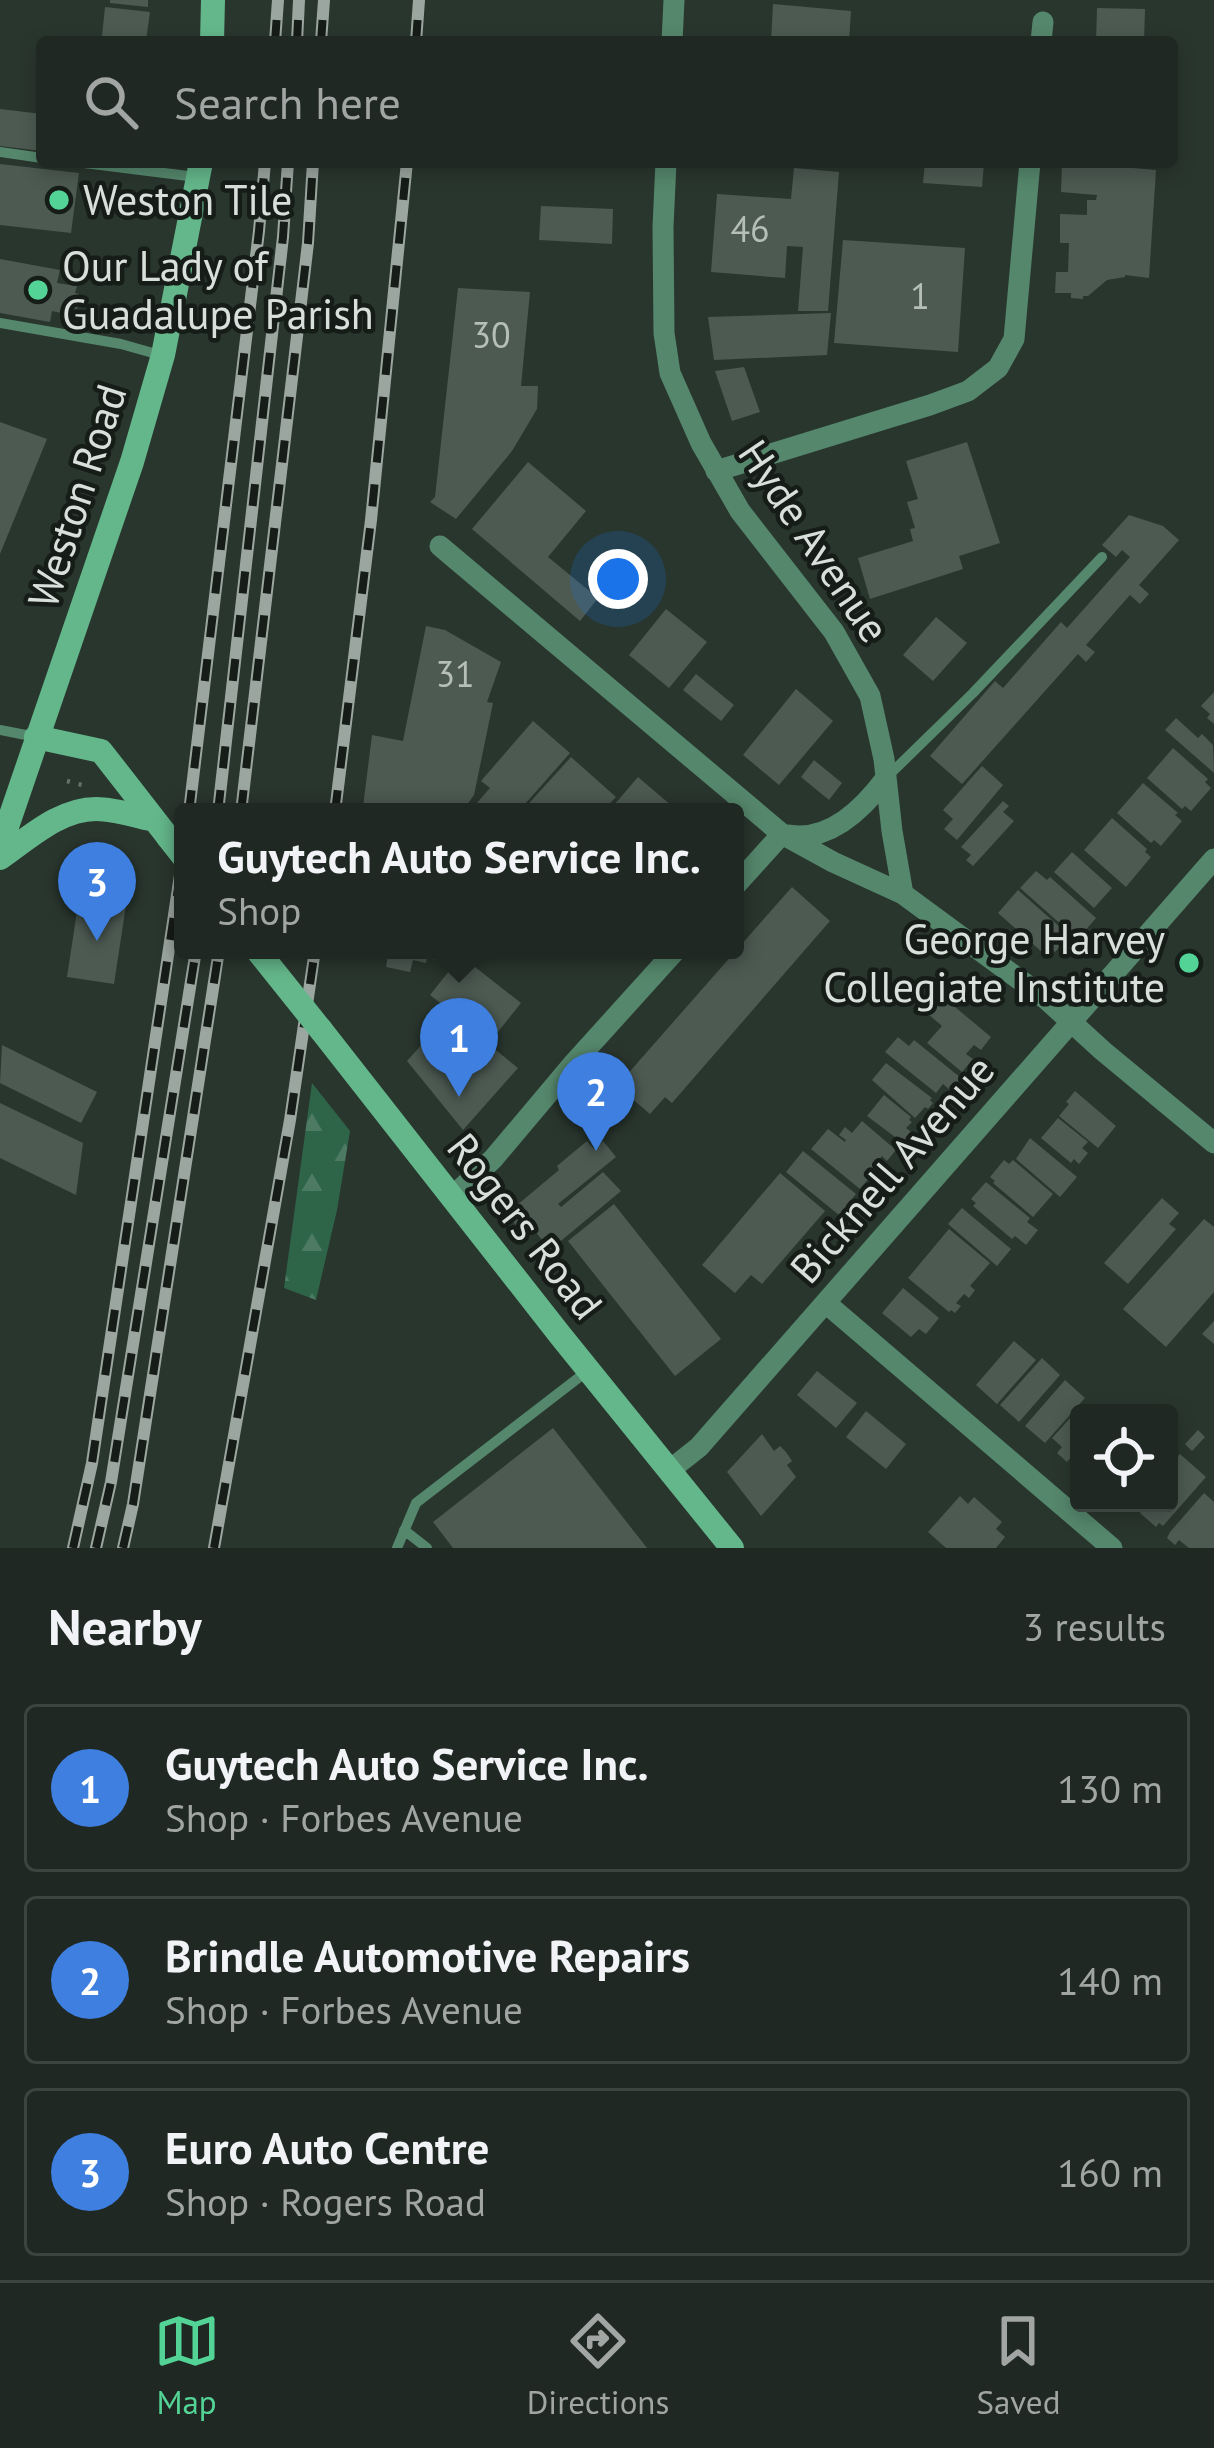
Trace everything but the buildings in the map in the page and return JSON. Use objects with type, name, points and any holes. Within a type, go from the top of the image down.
[{"type":"main road","points":[[212,36],[213,0]]},
{"type":"main road","name":"Weston Road","points":[[0,847],[132,463],[163,356],[200,170]]},
{"type":"main road","points":[[36,736],[101,752],[168,838]]},
{"type":"main road","points":[[0,858],[62,816],[98,808],[168,838]]},
{"type":"main road","name":"Rogers Road","points":[[264,959],[732,1548]]},
{"type":"street","points":[[672,36],[674,0]]},
{"type":"street","name":"Hyde Avenue","points":[[666,168],[664,332],[670,373],[740,512],[834,632],[870,696],[903,894]]},
{"type":"street","points":[[716,471],[930,405],[968,391],[998,368],[1014,339],[1029,168]]},
{"type":"street","points":[[440,546],[782,834],[903,894],[1046,999],[1214,1143]]},
{"type":"street","points":[[782,834],[811,836],[836,826],[886,778]]},
{"type":"street","points":[[744,876],[782,834]]},
{"type":"street","name":"Bicknell Avenue","points":[[670,1470],[699,1447],[1214,860]]},
{"type":"street","points":[[453,1196],[493,1159],[668,959]]},
{"type":"street","points":[[826,1304],[1112,1548]]},
{"type":"lane","points":[[0,152],[36,157]]},
{"type":"lane","points":[[169,168],[200,170]]},
{"type":"lane","points":[[0,323],[163,356]]},
{"type":"lane","points":[[886,778],[1102,557]]},
{"type":"lane","points":[[0,730],[36,736]]},
{"type":"lane","points":[[397,1548],[416,1503],[589,1370]]},
{"type":"lane","points":[[404,1530],[427,1548]]},
{"type":"green space","points":[[312,1083],[350,1131],[316,1300],[284,1288]]},
{"type":"railway","points":[[275,36],[278,0]]},
{"type":"railway","points":[[297,36],[299,0]]},
{"type":"railway","points":[[321,36],[324,0]]},
{"type":"railway","points":[[416,36],[419,0]]},
{"type":"railway","points":[[190,803],[264,168]]},
{"type":"railway","points":[[219,803],[288,168]]},
{"type":"railway","points":[[242,803],[308,243],[313,168]]},
{"type":"railway","points":[[336,803],[406,168]]},
{"type":"railway","points":[[73,1548],[92,1463],[174,915]]},
{"type":"railway","points":[[96,1548],[111,1482],[195,959]]},
{"type":"railway","points":[[123,1548],[218,959]]},
{"type":"railway","points":[[214,1548],[314,959]]},
{"type":"place","name":"Weston Tile","points":[[59,200]]},
{"type":"place","name":"Our Lady of Guadalupe Parish","points":[[38,290]]},
{"type":"place","name":"Euro Auto Centre","points":[[97,941]]},
{"type":"place","name":"George Harvey Collegiate Institute","points":[[1189,963]]},
{"type":"place","name":"Guytech Auto Service Inc.","points":[[459,1097]]},
{"type":"place","name":"Brindle Automotive Repairs","points":[[596,1151]]}]
